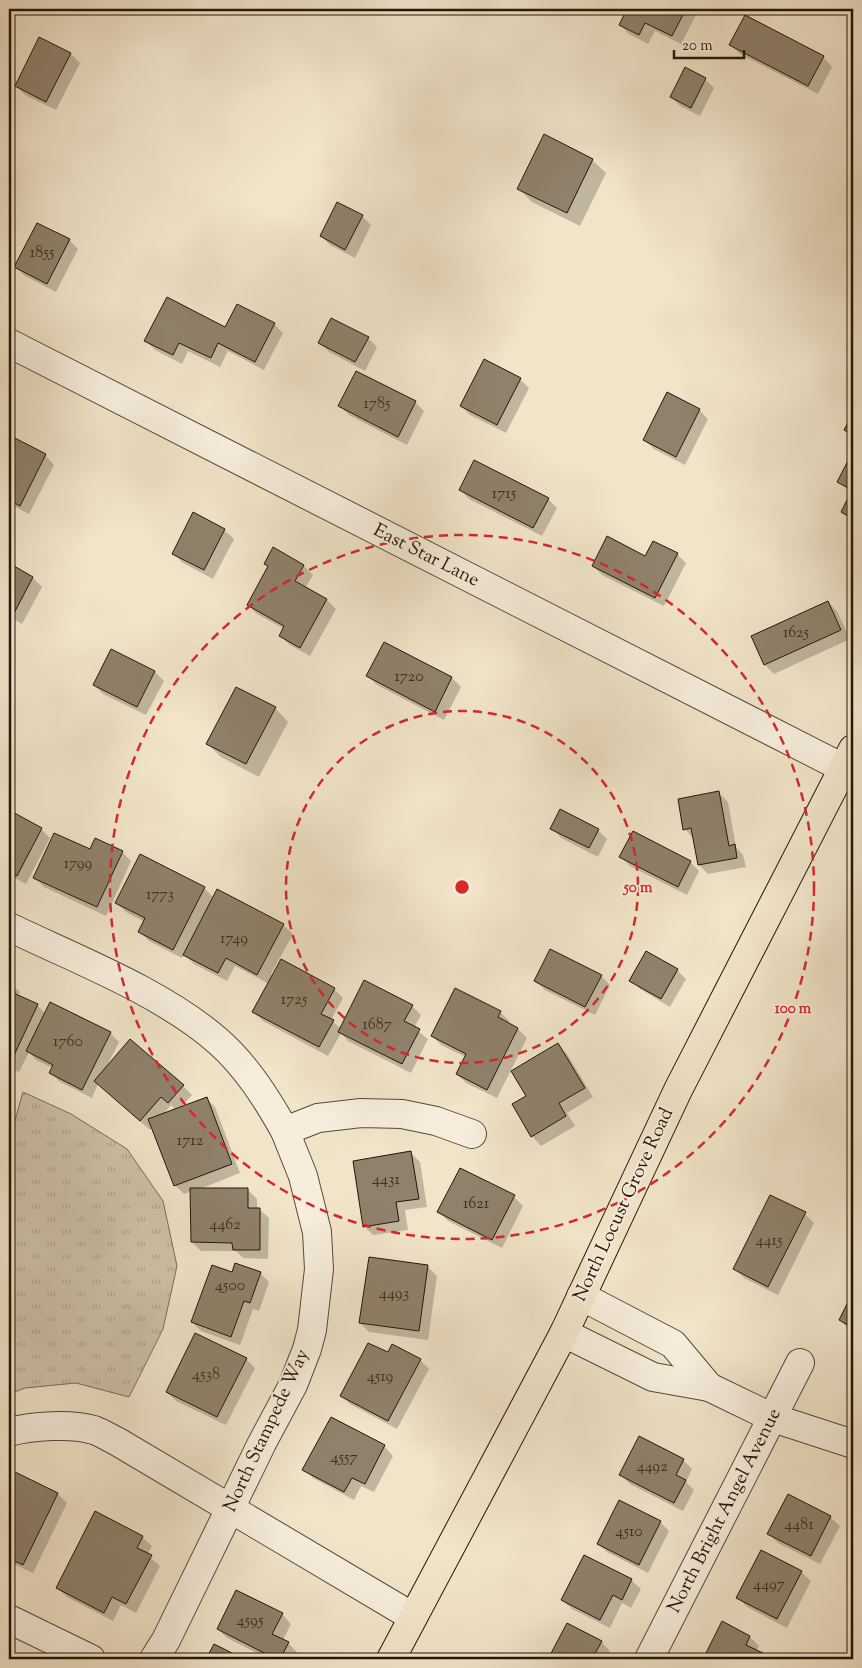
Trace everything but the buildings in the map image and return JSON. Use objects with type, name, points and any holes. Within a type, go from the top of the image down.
[{"type":"main road","name":"North Locust Grove Road","points":[[391,1659],[564,1333],[678,1090],[850,764]]},
{"type":"street","name":"East Star Lane","points":[[9,343],[850,764]]},
{"type":"street","name":"North Stampede Way","points":[[9,927],[117,978],[157,1000],[220,1043],[250,1076],[285,1131],[303,1176],[317,1232],[319,1269],[316,1309],[307,1349],[294,1385],[230,1509],[166,1640],[154,1659]]},
{"type":"street","points":[[285,1131],[318,1118],[361,1113],[385,1113],[402,1114],[436,1121],[472,1134]]},
{"type":"street","points":[[580,1296],[673,1344],[709,1387]]},
{"type":"street","points":[[564,1333],[653,1377],[709,1387],[772,1418],[853,1444]]},
{"type":"street","name":"North Bright Angel Avenue","points":[[649,1659],[800,1363]]},
{"type":"street","points":[[9,1432],[23,1428],[58,1426],[94,1430],[118,1442],[413,1617]]},
{"type":"street","points":[[9,1619],[91,1659]]},
{"type":"green space","points":[[23,1092],[71,1114],[127,1149],[163,1201],[177,1266],[163,1329],[129,1397],[76,1383],[25,1388],[9,1394],[9,1142]]}]
